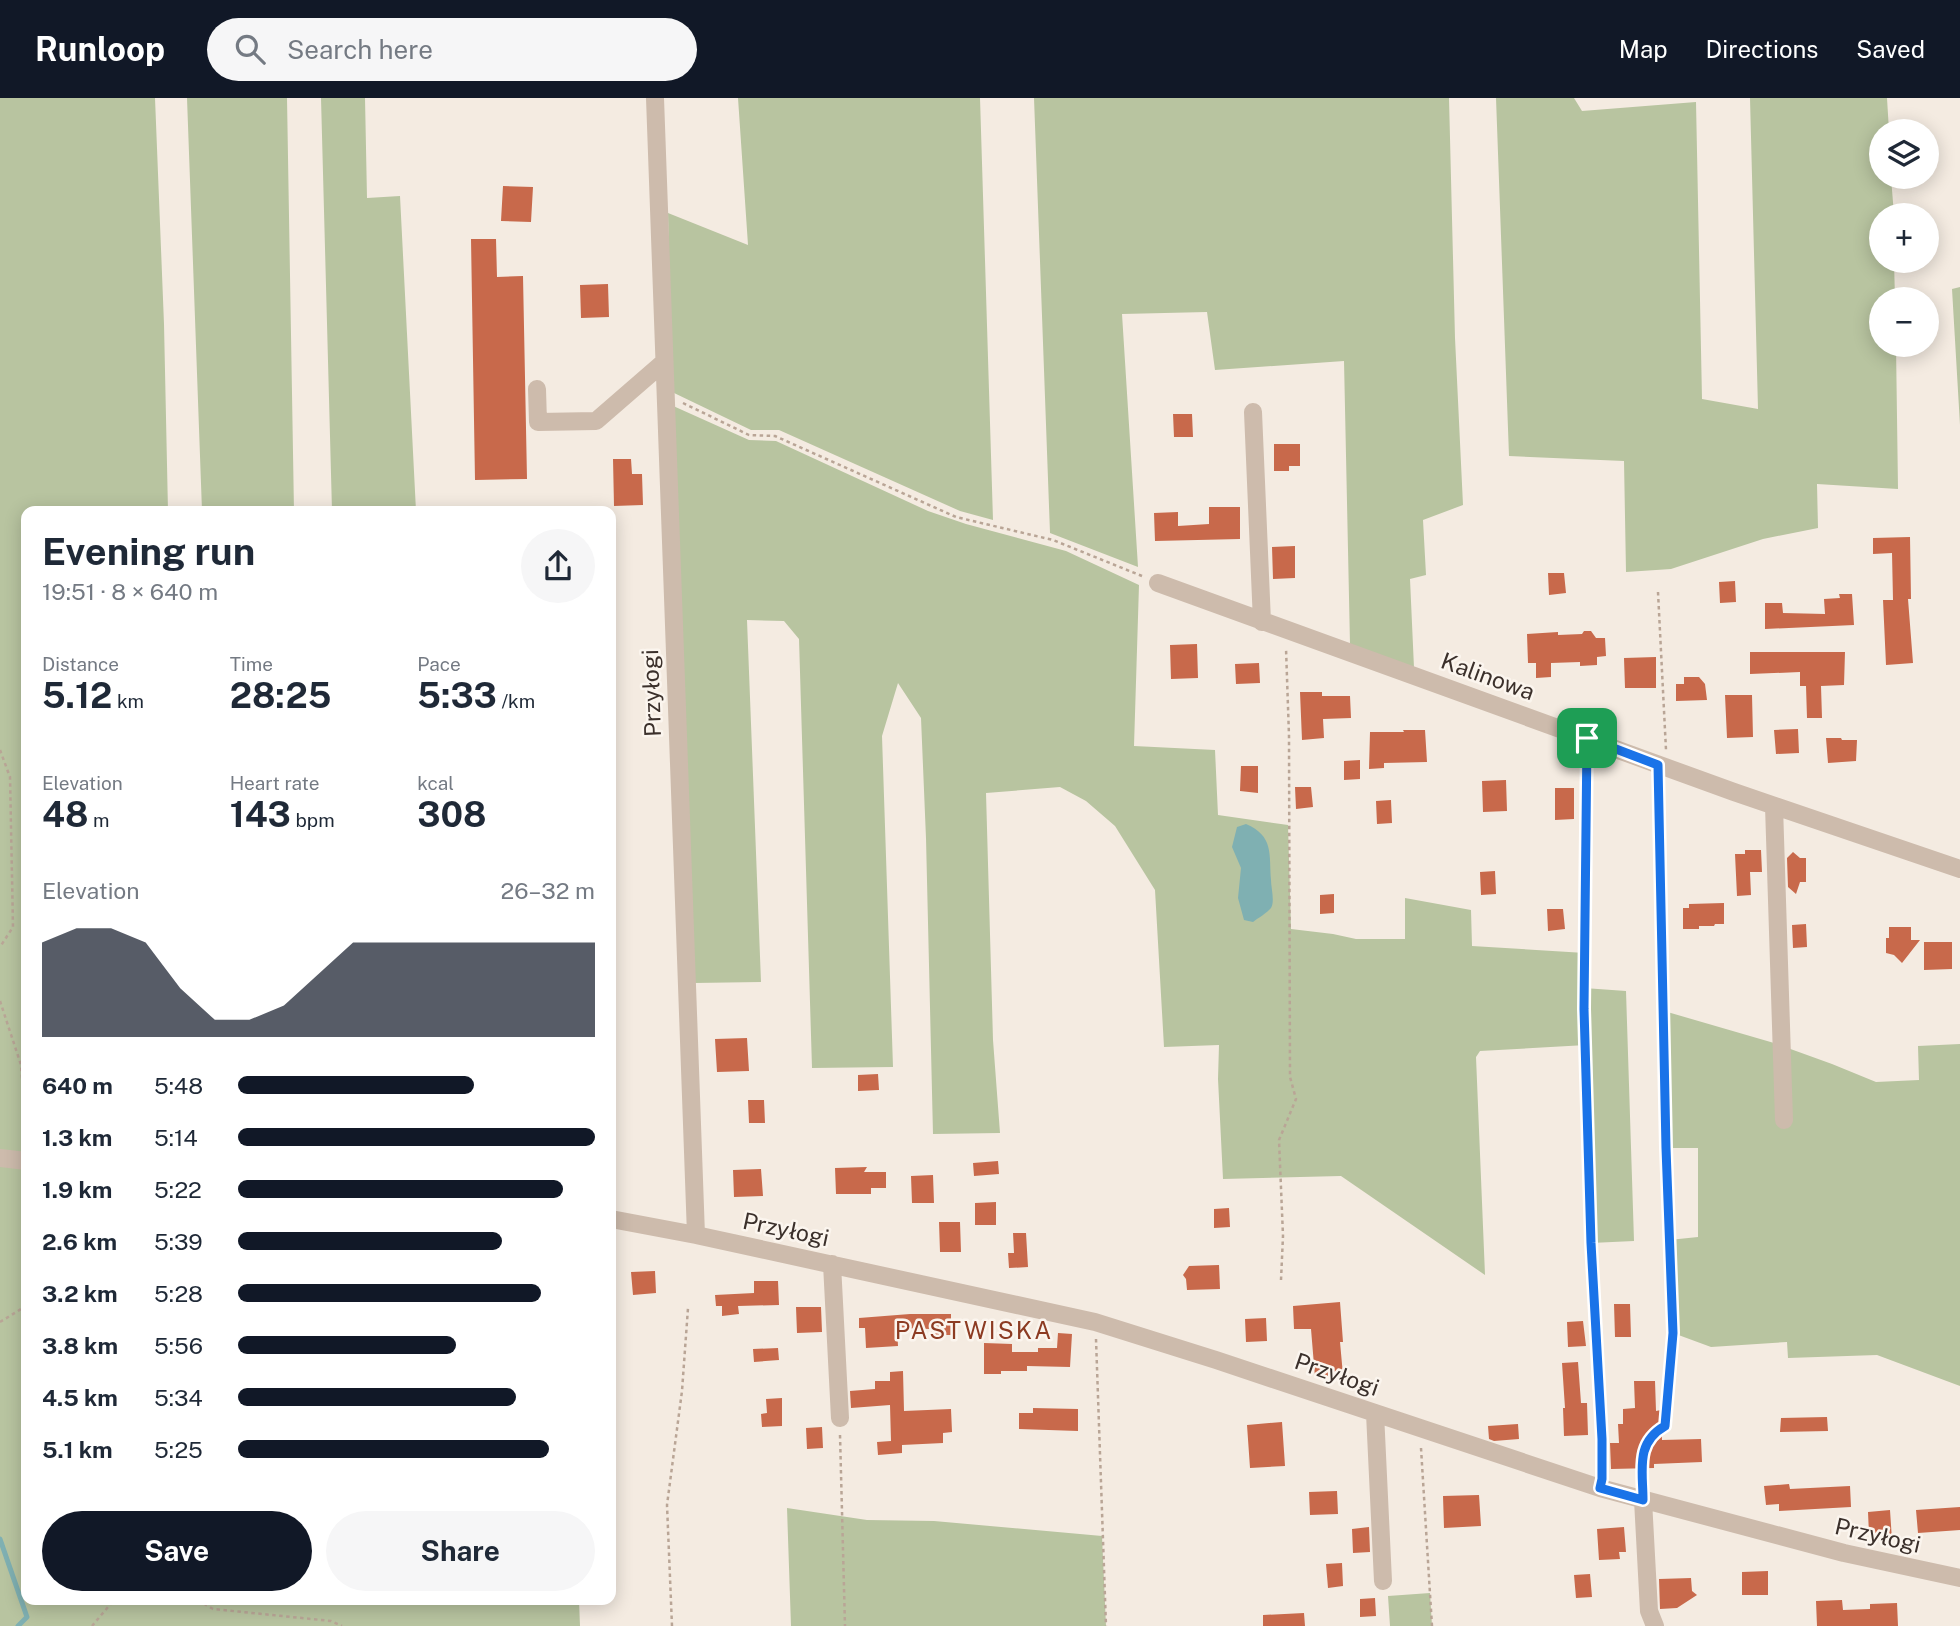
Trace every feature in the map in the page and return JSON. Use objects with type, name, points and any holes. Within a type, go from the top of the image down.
[{"type":"street","name":"Przyłogi","points":[[655,98],[696,1235],[1095,1322],[1600,1488],[1844,1553],[1960,1578]]},
{"type":"street","points":[[537,389],[538,422],[596,421],[664,362]]},
{"type":"street","points":[[1253,412],[1262,622]]},
{"type":"street","name":"Kalinowa","points":[[1158,583],[1774,806],[1960,869]]},
{"type":"street","points":[[1774,806],[1784,1120]]},
{"type":"street","points":[[0,1158],[21,1160]]},
{"type":"street","points":[[616,1220],[696,1235]]},
{"type":"street","points":[[832,1264],[840,1418]]},
{"type":"street","points":[[1376,1413],[1383,1581]]},
{"type":"street","points":[[1643,1500],[1649,1611],[1655,1626]]},
{"type":"path","points":[[665,395],[749,435],[775,436],[956,517],[1053,540],[1158,583]]},
{"type":"path","points":[[1643,1500],[1645,1444],[1653,1433],[1665,1426],[1673,1333],[1666,1148],[1663,766],[1658,592]]},
{"type":"path","points":[[1281,1280],[1283,1236],[1279,1140],[1296,1099],[1290,1077],[1289,736],[1285,630]]},
{"type":"path","points":[[1587,738],[1584,1009],[1591,1243],[1602,1439],[1600,1488]]},
{"type":"path","points":[[0,750],[10,777],[13,928],[0,947]]},
{"type":"path","points":[[0,1001],[21,1065]]},
{"type":"path","points":[[672,1626],[667,1505],[682,1391],[688,1308]]},
{"type":"path","points":[[0,1322],[21,1309]]},
{"type":"path","points":[[1095,1322],[1106,1626]]},
{"type":"path","points":[[840,1418],[845,1626]]},
{"type":"path","points":[[1420,1428],[1432,1626]]},
{"type":"path","points":[[92,1626],[110,1605]]},
{"type":"path","points":[[207,1605],[214,1609],[331,1621],[342,1626]]},
{"type":"green space","points":[[0,98],[155,98],[168,506],[21,506],[21,1605],[579,1605],[580,1626],[0,1626]]},
{"type":"green space","points":[[187,98],[287,98],[294,506],[202,506]]},
{"type":"green space","points":[[321,98],[365,98],[367,198],[400,196],[416,506],[332,506]]},
{"type":"green space","points":[[738,98],[980,98],[993,520],[960,511],[779,430],[751,430],[672,392],[668,213],[748,245]]},
{"type":"green space","points":[[1034,98],[1449,98],[1455,338],[1463,505],[1423,520],[1426,575],[1410,579],[1414,668],[1350,644],[1344,361],[1215,370],[1207,312],[1122,314],[1138,567],[1050,533]]},
{"type":"green space","points":[[1496,98],[1574,98],[1582,111],[1696,102],[1702,399],[1758,409],[1750,98],[1887,98],[1888,119],[1869,119],[1869,189],[1892,189],[1893,203],[1869,203],[1869,273],[1894,273],[1895,287],[1869,287],[1869,357],[1896,357],[1898,489],[1817,484],[1818,528],[1763,539],[1671,569],[1626,572],[1624,461],[1509,456]]},
{"type":"green space","points":[[1960,287],[1960,425],[1952,289]]},
{"type":"green space","points":[[671,405],[749,440],[776,441],[928,511],[1066,551],[1139,585],[1134,746],[1215,750],[1218,815],[1288,825],[1291,929],[1356,939],[1405,939],[1405,898],[1471,910],[1472,946],[1585,953],[1584,988],[1626,991],[1634,1241],[1591,1243],[1586,1045],[1480,1051],[1476,1057],[1485,1275],[1341,1176],[1223,1179],[1219,1045],[1164,1047],[1155,890],[1115,826],[1086,801],[1060,787],[986,793],[993,1040],[1000,1133],[933,1134],[921,718],[898,683],[882,736],[893,1067],[812,1068],[799,639],[784,621],[747,620],[761,982],[694,983]]},
{"type":"green space","points":[[1664,1011],[1774,1043],[1876,1082],[1919,1080],[1918,1046],[1960,1044],[1960,1386],[1877,1355],[1788,1358],[1787,1342],[1711,1347],[1673,1333],[1669,1240],[1698,1237],[1698,1148],[1666,1148]]},
{"type":"green space","points":[[787,1508],[867,1520],[934,1521],[1102,1536],[1106,1626],[791,1626]]},
{"type":"green space","points":[[1430,1593],[1432,1626],[1390,1626],[1388,1596]]},
{"type":"water","points":[[1246,824],[1266,840],[1273,898],[1271,908],[1253,922],[1244,920],[1238,898],[1241,868],[1232,847],[1237,827]]},
{"type":"building","points":[[503,186],[533,187],[531,222],[501,221]]},
{"type":"building","points":[[471,239],[496,239],[497,277],[523,276],[527,479],[475,480]]},
{"type":"building","points":[[608,284],[609,317],[581,318],[580,285]]},
{"type":"building","points":[[1173,414],[1192,414],[1193,437],[1174,437]]},
{"type":"building","points":[[1274,444],[1300,444],[1300,466],[1289,466],[1289,471],[1274,471]]},
{"type":"building","points":[[613,459],[631,459],[632,474],[642,474],[643,505],[614,506]]},
{"type":"building","points":[[1209,507],[1240,507],[1240,539],[1155,541],[1154,513],[1178,512],[1178,526],[1209,524]]},
{"type":"building","points":[[1910,537],[1911,599],[1908,599],[1913,663],[1886,665],[1883,600],[1893,600],[1892,553],[1873,554],[1873,538]]},
{"type":"building","points":[[1295,546],[1295,578],[1273,579],[1272,547]]},
{"type":"building","points":[[1548,573],[1564,573],[1566,593],[1549,595]]},
{"type":"building","points":[[1735,581],[1736,602],[1720,603],[1719,582]]},
{"type":"building","points":[[1839,594],[1852,594],[1854,625],[1765,629],[1765,603],[1782,603],[1783,613],[1825,614],[1824,599],[1840,598]]},
{"type":"building","points":[[1584,631],[1591,631],[1596,638],[1605,638],[1606,656],[1597,657],[1597,665],[1580,666],[1580,662],[1551,663],[1551,677],[1536,678],[1536,663],[1528,663],[1527,634],[1582,634]]},
{"type":"building","points":[[1197,644],[1198,678],[1171,679],[1170,645]]},
{"type":"building","points":[[1750,652],[1845,652],[1844,685],[1821,686],[1822,718],[1807,718],[1806,686],[1800,686],[1800,672],[1750,674]]},
{"type":"building","points":[[1656,657],[1656,688],[1625,688],[1624,658]]},
{"type":"building","points":[[1259,663],[1260,683],[1236,684],[1235,664]]},
{"type":"building","points":[[1684,677],[1699,677],[1705,684],[1707,700],[1676,701],[1676,684],[1684,684]]},
{"type":"building","points":[[1300,692],[1322,692],[1322,696],[1350,696],[1351,718],[1323,719],[1324,738],[1302,740]]},
{"type":"building","points":[[1725,695],[1752,695],[1753,737],[1727,738]]},
{"type":"building","points":[[1798,729],[1799,753],[1776,754],[1774,730]]},
{"type":"building","points":[[1403,730],[1425,730],[1427,762],[1384,763],[1384,768],[1369,769],[1370,732],[1404,732]]},
{"type":"building","points":[[1826,738],[1857,740],[1856,761],[1828,763]]},
{"type":"building","points":[[1360,760],[1360,779],[1344,780],[1344,761]]},
{"type":"building","points":[[1241,766],[1258,766],[1258,793],[1240,791]]},
{"type":"building","points":[[1506,780],[1507,811],[1483,812],[1482,781]]},
{"type":"building","points":[[1295,787],[1311,787],[1313,807],[1296,809]]},
{"type":"building","points":[[1555,788],[1574,788],[1574,819],[1555,820]]},
{"type":"building","points":[[1391,800],[1392,823],[1377,824],[1376,801]]},
{"type":"building","points":[[1745,850],[1761,850],[1762,872],[1750,872],[1751,895],[1737,896],[1735,854],[1745,854]]},
{"type":"building","points":[[1793,852],[1800,858],[1806,858],[1806,882],[1800,882],[1796,894],[1788,887],[1787,858]]},
{"type":"building","points":[[1495,871],[1496,894],[1481,895],[1480,872]]},
{"type":"building","points":[[1334,894],[1334,913],[1320,914],[1320,895]]},
{"type":"building","points":[[1724,903],[1724,924],[1683,929],[1683,908],[1689,908],[1689,904]]},
{"type":"building","points":[[1547,909],[1563,909],[1565,929],[1548,931]]},
{"type":"building","points":[[1806,924],[1807,947],[1793,948],[1792,925]]},
{"type":"building","points":[[1889,927],[1911,927],[1911,940],[1920,940],[1902,963],[1894,955],[1886,953]]},
{"type":"building","points":[[1924,942],[1952,942],[1952,969],[1924,970]]},
{"type":"building","points":[[747,1038],[749,1071],[717,1072],[715,1039]]},
{"type":"building","points":[[878,1074],[879,1090],[858,1091],[858,1075]]},
{"type":"building","points":[[748,1100],[764,1100],[765,1123],[749,1123]]},
{"type":"building","points":[[998,1161],[999,1174],[974,1176],[973,1163]]},
{"type":"building","points":[[867,1167],[864,1172],[886,1172],[886,1188],[871,1188],[871,1194],[836,1194],[835,1168]]},
{"type":"building","points":[[761,1169],[763,1196],[734,1197],[733,1170]]},
{"type":"building","points":[[933,1175],[934,1203],[912,1203],[911,1176]]},
{"type":"building","points":[[996,1202],[996,1225],[975,1225],[975,1203]]},
{"type":"building","points":[[1229,1208],[1230,1227],[1214,1228],[1214,1209]]},
{"type":"building","points":[[939,1222],[960,1222],[961,1252],[940,1252]]},
{"type":"building","points":[[1013,1233],[1026,1233],[1028,1267],[1009,1268],[1008,1253],[1014,1253]]},
{"type":"building","points":[[1219,1265],[1220,1289],[1187,1290],[1183,1275],[1189,1266]]},
{"type":"building","points":[[655,1271],[656,1293],[633,1295],[631,1272]]},
{"type":"building","points":[[754,1281],[778,1281],[779,1305],[738,1306],[739,1314],[722,1316],[722,1306],[716,1306],[715,1295],[754,1293]]},
{"type":"building","points":[[1340,1302],[1343,1375],[1315,1377],[1311,1329],[1294,1329],[1293,1306]]},
{"type":"building","points":[[1614,1304],[1630,1304],[1631,1337],[1615,1337]]},
{"type":"building","points":[[796,1307],[821,1307],[822,1332],[797,1333]]},
{"type":"building","points":[[951,1314],[951,1335],[931,1335],[931,1329],[897,1328],[898,1346],[866,1348],[865,1328],[859,1328],[859,1318]]},
{"type":"building","points":[[1266,1318],[1267,1341],[1246,1342],[1245,1319]]},
{"type":"building","points":[[1583,1321],[1586,1346],[1568,1347],[1567,1322]]},
{"type":"building","points":[[1058,1333],[1072,1334],[1070,1367],[1027,1366],[1027,1371],[984,1374],[984,1343],[1012,1344],[1012,1352],[1038,1352],[1038,1348],[1057,1348]]},
{"type":"building","points":[[778,1348],[779,1360],[754,1362],[753,1349]]},
{"type":"building","points":[[1578,1362],[1581,1403],[1587,1403],[1588,1435],[1564,1436],[1562,1363]]},
{"type":"building","points":[[903,1371],[904,1411],[951,1409],[952,1432],[943,1433],[943,1443],[902,1445],[902,1453],[878,1455],[877,1442],[891,1441],[890,1405],[851,1408],[850,1391],[875,1389],[875,1381],[890,1381],[890,1372]]},
{"type":"building","points":[[1634,1381],[1655,1381],[1656,1411],[1661,1410],[1662,1440],[1701,1439],[1702,1462],[1654,1464],[1654,1468],[1611,1469],[1610,1443],[1619,1443],[1618,1424],[1623,1424],[1623,1409],[1635,1408]]},
{"type":"building","points":[[782,1398],[782,1426],[762,1427],[761,1414],[767,1413],[766,1399]]},
{"type":"building","points":[[1033,1408],[1078,1409],[1078,1431],[1019,1429],[1019,1413],[1033,1413]]},
{"type":"building","points":[[1827,1417],[1828,1431],[1780,1432],[1781,1418]]},
{"type":"building","points":[[1282,1422],[1285,1466],[1250,1468],[1247,1425]]},
{"type":"building","points":[[1518,1424],[1519,1439],[1489,1439],[1488,1426]]},
{"type":"building","points":[[822,1427],[823,1448],[807,1449],[806,1428]]},
{"type":"building","points":[[1789,1484],[1790,1489],[1850,1486],[1851,1507],[1779,1511],[1779,1504],[1766,1505],[1764,1486]]},
{"type":"building","points":[[1337,1491],[1338,1514],[1310,1515],[1309,1492]]},
{"type":"building","points":[[1479,1495],[1481,1526],[1444,1528],[1443,1496]]},
{"type":"building","points":[[1960,1507],[1960,1530],[1918,1533],[1916,1510]]},
{"type":"building","points":[[1890,1510],[1892,1540],[1878,1541],[1878,1534],[1869,1534],[1868,1512]]},
{"type":"building","points":[[1369,1527],[1370,1552],[1353,1553],[1352,1529]]},
{"type":"building","points":[[1624,1527],[1626,1552],[1619,1552],[1620,1559],[1599,1560],[1597,1529]]},
{"type":"building","points":[[1342,1563],[1343,1586],[1328,1588],[1326,1564]]},
{"type":"building","points":[[1768,1571],[1768,1595],[1742,1595],[1742,1572]]},
{"type":"building","points":[[1590,1574],[1592,1597],[1576,1598],[1574,1575]]},
{"type":"building","points":[[1691,1578],[1692,1591],[1697,1595],[1677,1608],[1660,1609],[1659,1579]]},
{"type":"building","points":[[1375,1598],[1376,1616],[1360,1617],[1360,1599]]},
{"type":"building","points":[[1842,1600],[1843,1610],[1870,1609],[1870,1604],[1897,1603],[1898,1626],[1817,1626],[1816,1601]]},
{"type":"building","points":[[1304,1613],[1305,1626],[1263,1626],[1263,1615]]},
{"type":"waterway","points":[[0,1539],[21,1600]]},
{"type":"waterway","points":[[18,1626],[27,1617],[23,1605]]},
{"type":"district","name":"PASTWISKA","points":[[974,1330]]},
{"type":"route","points":[[1587,738],[1658,765],[1666,1148],[1673,1333],[1665,1426],[1653,1433],[1645,1444],[1643,1500],[1600,1488],[1602,1439],[1591,1243],[1584,1009],[1587,738]]}]
